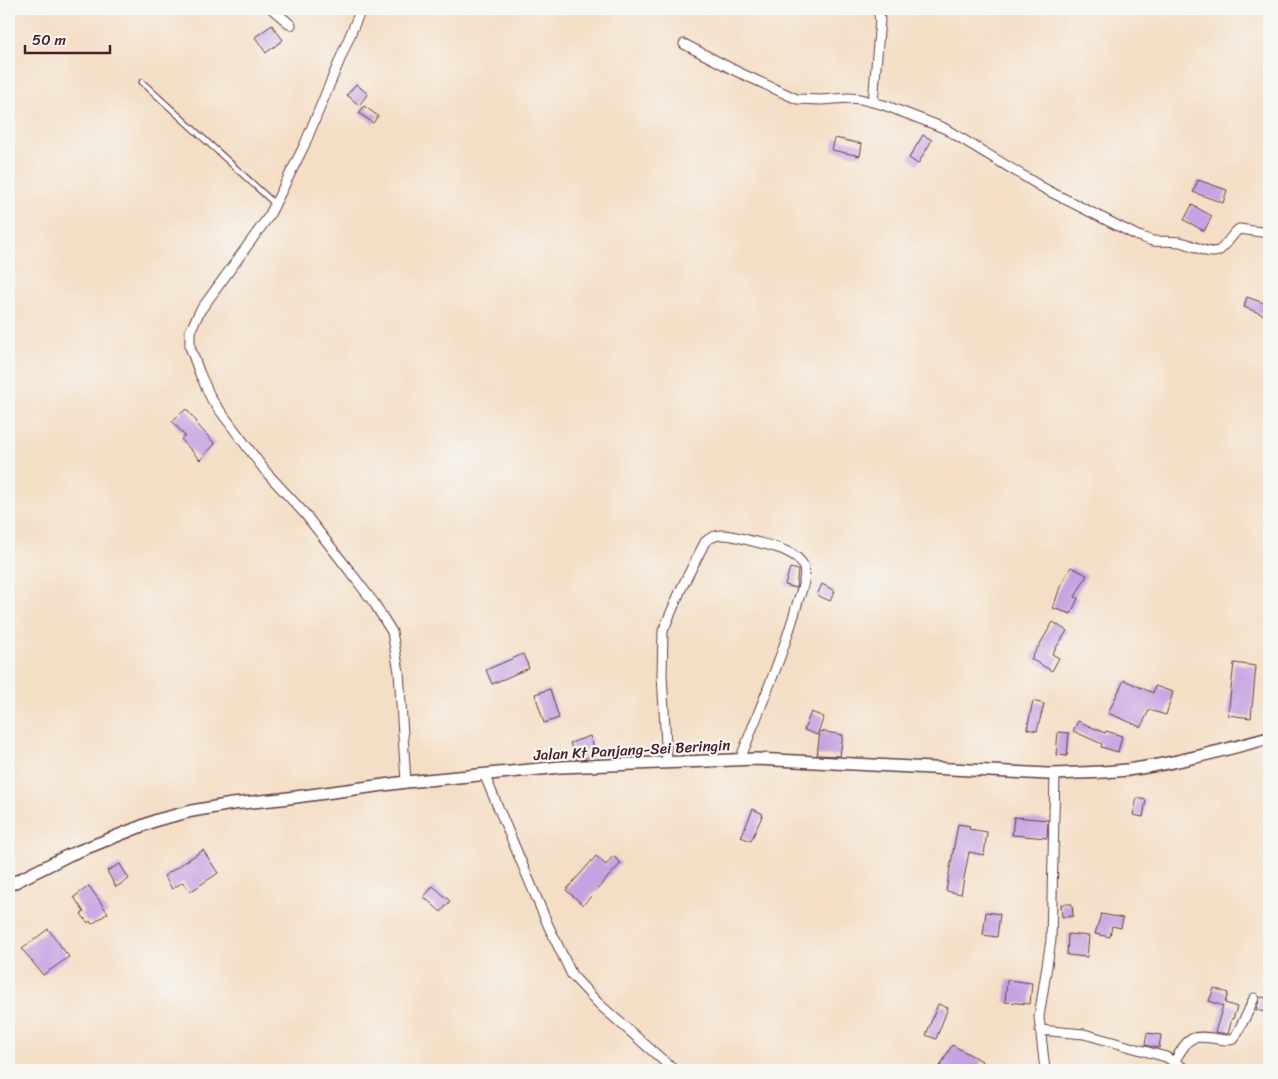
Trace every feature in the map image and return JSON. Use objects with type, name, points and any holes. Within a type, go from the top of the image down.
[{"type":"street","points":[[272,9],[291,25]]},
{"type":"street","points":[[362,9],[304,146],[269,216],[200,310],[190,331],[190,347],[212,400],[266,472],[305,514],[345,565],[374,603],[392,632],[399,672],[406,782]]},
{"type":"street","points":[[872,102],[880,20],[878,9]]},
{"type":"street","points":[[684,44],[738,72],[797,99],[849,98],[872,102],[950,131],[1045,189],[1138,236],[1152,240],[1169,240],[1184,243],[1210,252],[1216,252],[1220,251],[1239,229],[1269,233]]},
{"type":"street","points":[[667,762],[662,675],[663,631],[682,587],[705,542],[710,536],[725,534],[780,548],[796,557],[804,567],[803,583],[788,638],[740,760]]},
{"type":"street","name":"Jalan Kt Panjang-Sei Beringin","points":[[9,885],[69,856],[157,820],[232,804],[406,782],[561,767],[756,759],[1055,774],[1128,770],[1269,738]]},
{"type":"street","points":[[484,774],[548,925],[572,975],[598,1004],[674,1070]]},
{"type":"street","points":[[1045,1070],[1039,1008],[1051,940],[1055,774]]},
{"type":"street","points":[[1174,1062],[1192,1038],[1199,1036],[1228,1041],[1234,1039],[1254,998]]},
{"type":"street","points":[[1040,1030],[1084,1034],[1166,1057],[1187,1070]]},
{"type":"lane","points":[[142,82],[275,204]]},
{"type":"building","points":[[272,25],[283,40],[266,53],[255,37]]},
{"type":"building","points":[[356,84],[368,94],[359,105],[347,95]]},
{"type":"building","points":[[364,106],[378,116],[373,123],[359,113]]},
{"type":"building","points":[[923,135],[932,140],[918,164],[909,158]]},
{"type":"building","points":[[835,138],[862,144],[860,156],[832,150]]},
{"type":"building","points":[[1198,180],[1227,190],[1223,203],[1193,192]]},
{"type":"building","points":[[1192,205],[1212,216],[1204,231],[1184,220]]},
{"type":"building","points":[[1247,297],[1269,305],[1269,317],[1244,307]]},
{"type":"building","points":[[186,409],[215,444],[200,460],[181,439],[185,436],[172,421]]},
{"type":"building","points":[[1071,567],[1087,575],[1075,597],[1078,598],[1071,614],[1053,608],[1060,587]]},
{"type":"building","points":[[790,568],[798,570],[796,588],[785,585]]},
{"type":"building","points":[[822,584],[835,591],[830,601],[817,595]]},
{"type":"building","points":[[1053,622],[1067,631],[1052,654],[1059,658],[1052,671],[1031,659]]},
{"type":"building","points":[[523,654],[529,668],[492,684],[486,670]]},
{"type":"building","points":[[1234,663],[1256,666],[1251,718],[1228,715]]},
{"type":"building","points":[[1124,680],[1153,693],[1155,686],[1173,692],[1166,715],[1149,710],[1141,727],[1108,713]]},
{"type":"building","points":[[550,689],[559,718],[544,723],[535,694]]},
{"type":"building","points":[[1033,701],[1044,704],[1037,731],[1027,729]]},
{"type":"building","points":[[811,712],[824,717],[817,735],[804,730]]},
{"type":"building","points":[[1078,721],[1105,733],[1106,731],[1122,736],[1118,752],[1101,747],[1102,744],[1073,731]]},
{"type":"building","points":[[820,731],[843,735],[840,756],[817,755]]},
{"type":"building","points":[[1058,732],[1069,733],[1067,756],[1056,755]]},
{"type":"building","points":[[590,736],[596,754],[583,759],[576,759],[570,743]]},
{"type":"building","points":[[1137,798],[1146,800],[1143,817],[1133,815]]},
{"type":"building","points":[[753,809],[763,814],[751,841],[741,837]]},
{"type":"building","points":[[1014,817],[1048,820],[1047,838],[1012,835]]},
{"type":"building","points":[[958,824],[970,826],[969,829],[987,832],[984,855],[969,852],[961,894],[946,891]]},
{"type":"building","points":[[203,850],[218,873],[190,892],[183,882],[172,889],[164,876]]},
{"type":"building","points":[[596,856],[606,865],[613,856],[621,863],[583,905],[566,890]]},
{"type":"building","points":[[120,864],[129,879],[116,887],[107,871]]},
{"type":"building","points":[[89,886],[108,913],[92,924],[90,921],[88,923],[81,914],[84,912],[74,897]]},
{"type":"building","points":[[433,886],[450,901],[441,912],[424,897]]},
{"type":"building","points":[[1061,904],[1072,904],[1073,916],[1062,917]]},
{"type":"building","points":[[986,912],[1000,914],[997,937],[983,935]]},
{"type":"building","points":[[1101,914],[1123,918],[1121,928],[1112,926],[1110,937],[1095,934]]},
{"type":"building","points":[[48,929],[69,957],[43,975],[22,949]]},
{"type":"building","points":[[1068,934],[1089,936],[1087,957],[1067,955]]},
{"type":"building","points":[[1007,980],[1032,983],[1030,1004],[1005,1002]]},
{"type":"building","points":[[1214,988],[1228,993],[1225,1003],[1237,1007],[1228,1034],[1215,1032],[1223,1006],[1209,1001]]},
{"type":"building","points":[[1260,997],[1269,998],[1269,1013],[1256,1010]]},
{"type":"building","points":[[938,1004],[948,1008],[936,1039],[926,1035]]},
{"type":"building","points":[[1147,1033],[1161,1035],[1159,1048],[1145,1045]]},
{"type":"building","points":[[952,1045],[982,1061],[976,1070],[938,1070]]}]
